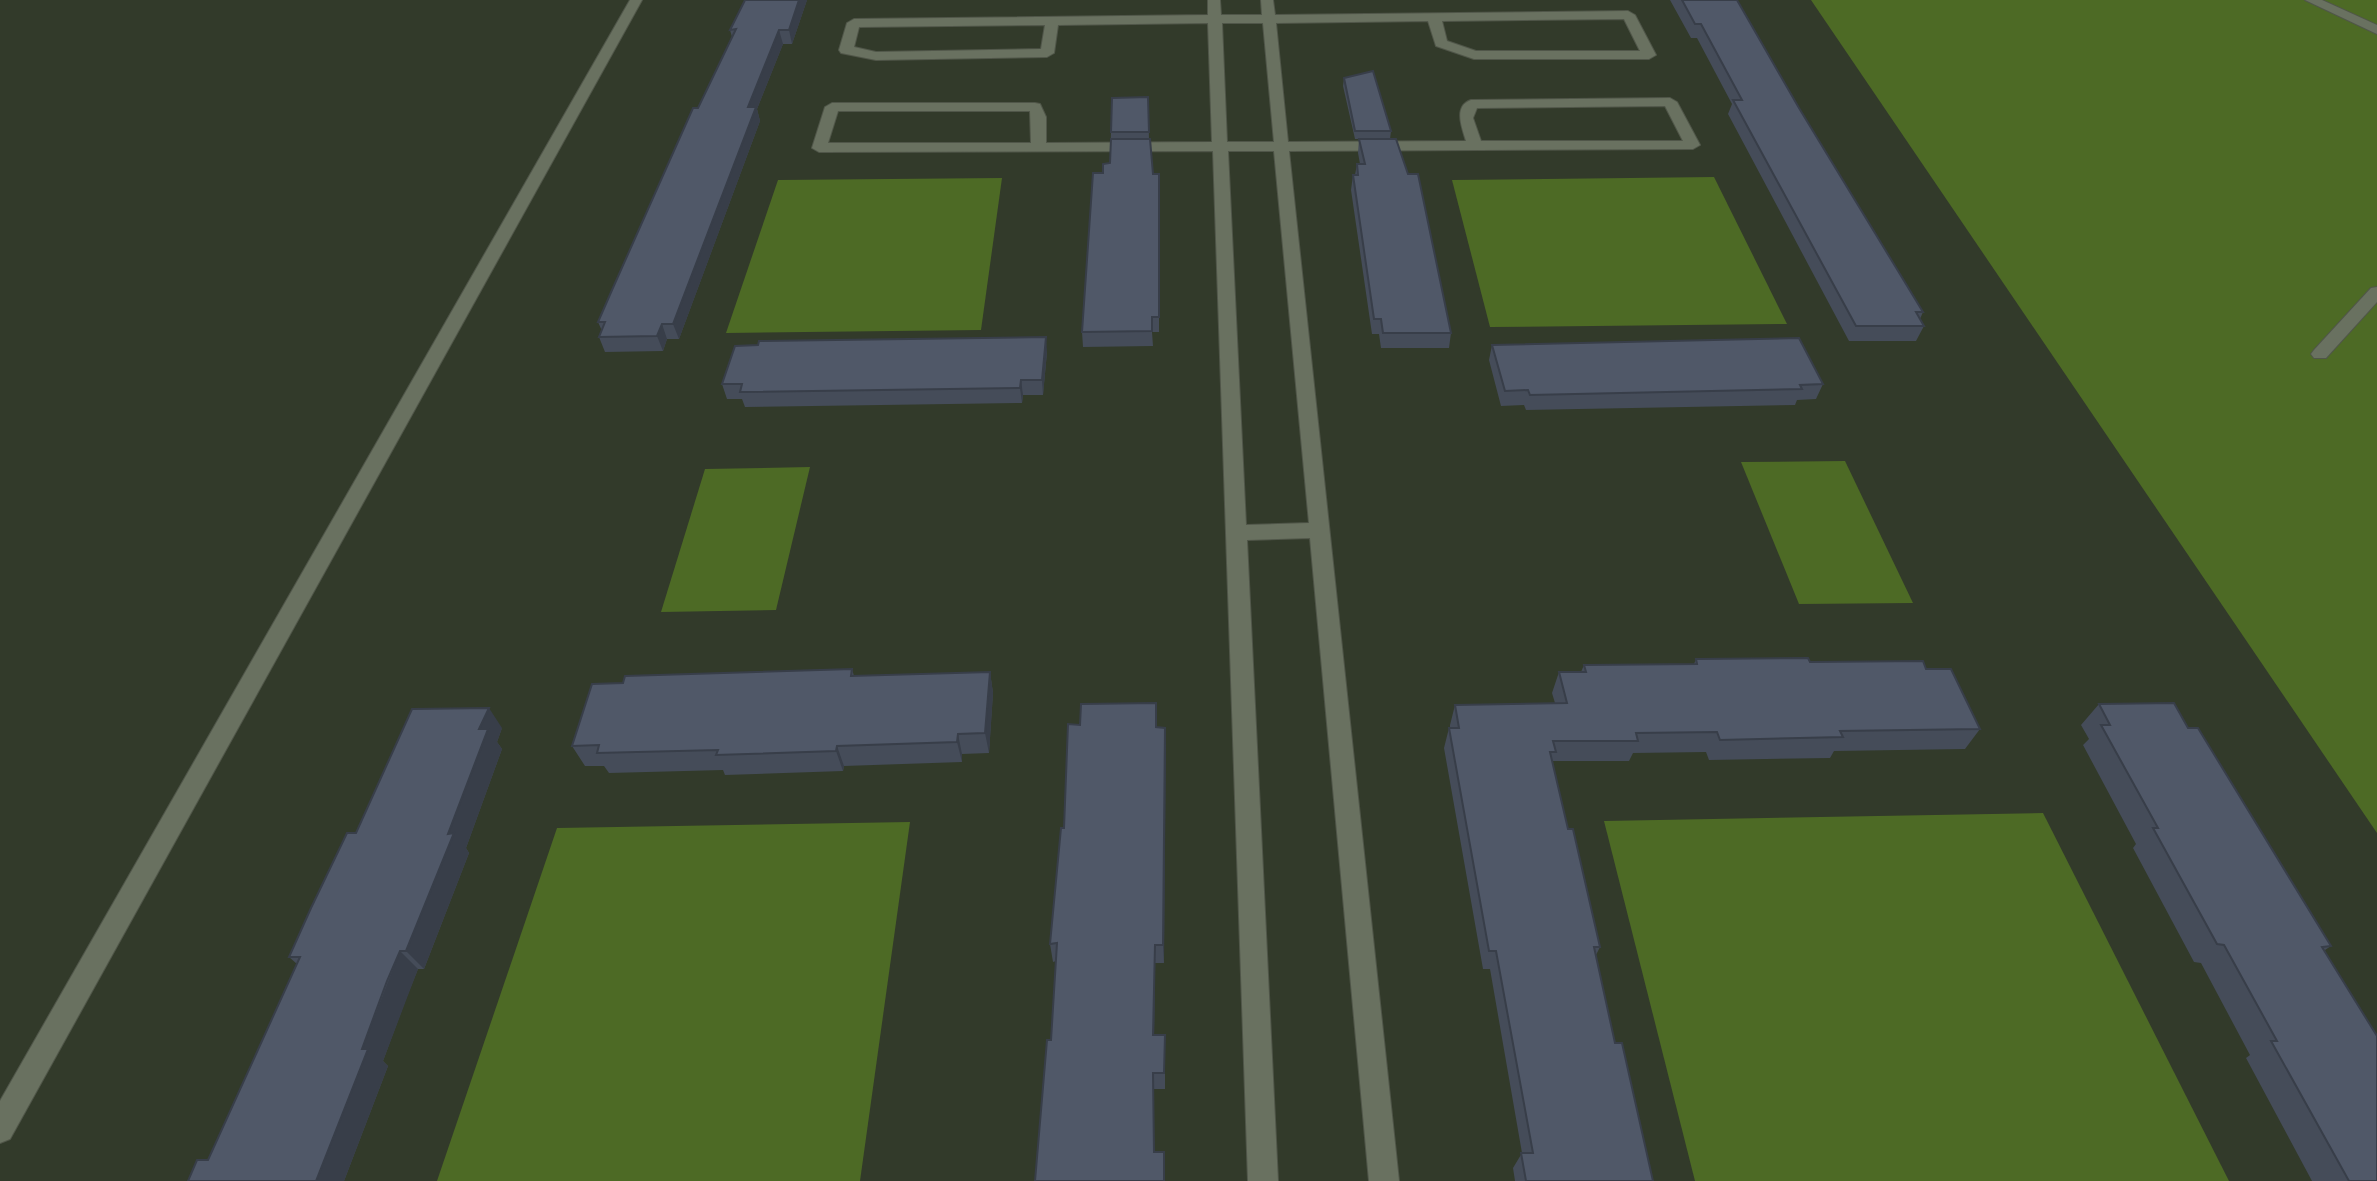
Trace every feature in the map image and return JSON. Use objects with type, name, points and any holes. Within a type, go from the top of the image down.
[{"type":"street","points":[[0,1129],[636,0]]},
{"type":"street","points":[[2311,0],[2377,30]]},
{"type":"street","points":[[1268,9],[1384,1181]]},
{"type":"street","points":[[1052,21],[1047,53],[876,57],[846,50],[854,23],[1052,21],[1268,9],[1434,17],[1628,15],[1649,55],[1474,55],[1441,43],[1434,17]]},
{"type":"street","points":[[1214,10],[1263,1181]]},
{"type":"street","points":[[1038,148],[1039,117],[1035,107],[832,107],[819,148],[1038,148],[1220,147],[1282,147],[1693,145],[1671,102],[1657,102],[1471,104],[1466,118],[1475,146]]},
{"type":"street","points":[[2320,354],[2377,292]]},
{"type":"street","points":[[1236,533],[1320,530]]},
{"type":"green space","points":[[1811,0],[2377,0],[2377,833]]},
{"type":"green space","points":[[1714,177],[1787,324],[1490,327],[1452,180]]},
{"type":"green space","points":[[1002,178],[981,330],[726,333],[778,180]]},
{"type":"green space","points":[[1845,461],[1913,603],[1799,604],[1741,462]]},
{"type":"green space","points":[[810,467],[776,610],[661,612],[705,469]]},
{"type":"green space","points":[[2043,813],[2229,1181],[1695,1181],[1604,821]]},
{"type":"green space","points":[[910,822],[860,1181],[437,1181],[557,828]]},
{"type":"building","points":[[745,0],[799,0],[789,30],[779,30],[748,107],[756,107],[673,324],[662,324],[657,336],[599,337],[605,322],[598,322],[693,108],[698,108],[736,29],[730,30]]},
{"type":"building","points":[[1682,0],[1737,0],[1923,312],[1916,312],[1924,326],[1856,326],[1733,100],[1742,100],[1701,24],[1695,24]]},
{"type":"building","points":[[1373,71],[1391,131],[1355,131],[1344,78]]},
{"type":"building","points":[[1148,97],[1149,132],[1111,132],[1112,98]]},
{"type":"building","points":[[1111,139],[1150,139],[1153,174],[1159,174],[1159,317],[1152,317],[1152,331],[1082,332],[1093,173],[1103,173],[1103,164],[1110,163]]},
{"type":"building","points":[[1359,139],[1396,139],[1408,174],[1418,174],[1451,333],[1383,333],[1381,319],[1374,319],[1353,175],[1358,175],[1357,164],[1365,164]]},
{"type":"building","points":[[1046,337],[1042,380],[1021,380],[1020,388],[740,392],[742,384],[722,384],[735,346],[758,345],[759,341]]},
{"type":"building","points":[[1799,338],[1823,384],[1800,385],[1802,389],[1530,395],[1528,390],[1505,391],[1492,345]]},
{"type":"building","points":[[1808,658],[1810,662],[1923,661],[1926,669],[1951,669],[1980,729],[1840,731],[1843,737],[1720,740],[1717,732],[1636,733],[1638,741],[1553,741],[1556,752],[1550,752],[1568,829],[1573,829],[1600,947],[1594,947],[1615,1043],[1622,1043],[1653,1181],[1526,1181],[1521,1153],[1533,1153],[1496,951],[1489,951],[1449,728],[1459,728],[1455,705],[1567,703],[1559,672],[1586,672],[1584,665],[1697,664],[1696,659]]},
{"type":"building","points":[[852,669],[851,676],[990,672],[985,733],[958,734],[957,742],[837,746],[836,751],[716,755],[718,750],[597,753],[599,745],[572,746],[592,684],[623,683],[625,676]]},
{"type":"building","points":[[1156,703],[1156,727],[1165,728],[1163,945],[1155,945],[1153,1035],[1165,1035],[1164,1073],[1153,1073],[1154,1152],[1164,1152],[1164,1181],[1035,1181],[1047,1040],[1051,1040],[1057,943],[1050,944],[1061,828],[1064,828],[1068,724],[1080,725],[1081,704]]},
{"type":"building","points":[[2174,703],[2188,728],[2198,728],[2331,946],[2322,947],[2377,1036],[2377,1181],[2349,1181],[2271,1041],[2277,1041],[2224,945],[2217,944],[2153,828],[2158,828],[2101,725],[2110,725],[2099,704]]},
{"type":"building","points":[[489,708],[479,729],[488,729],[448,834],[454,833],[406,951],[400,951],[387,981],[362,1049],[368,1049],[316,1181],[188,1181],[197,1160],[208,1160],[300,957],[289,957],[311,908],[347,833],[356,833],[412,709]]}]
